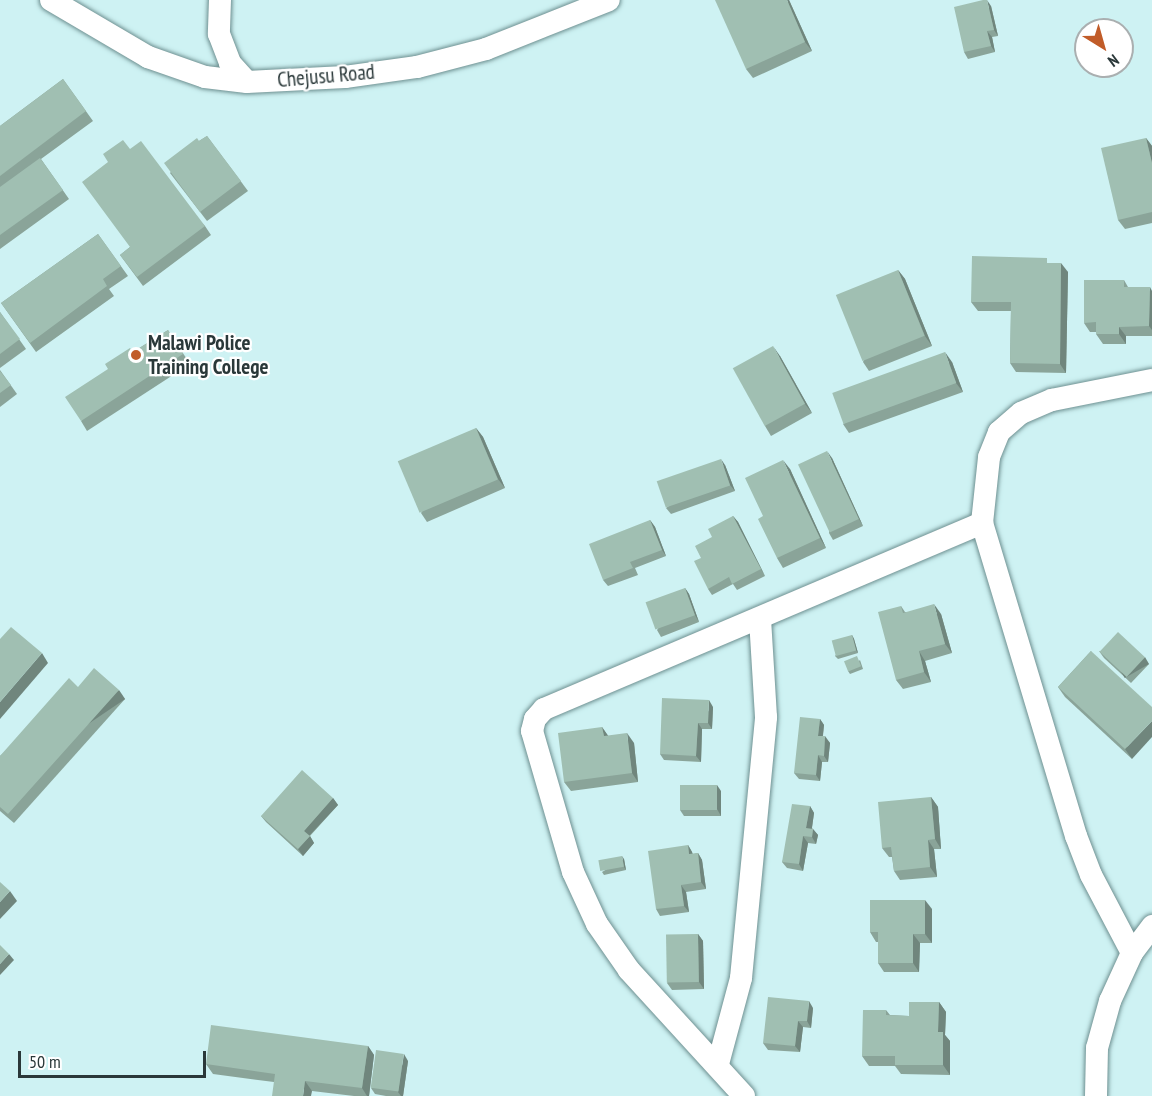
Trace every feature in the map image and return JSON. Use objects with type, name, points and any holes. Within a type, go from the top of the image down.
[{"type":"street","name":"Chejusu Road","points":[[51,0],[148,57],[205,77],[247,82],[345,77],[417,67],[486,49],[609,0]]},
{"type":"street","points":[[220,0],[219,34],[230,63],[247,82]]},
{"type":"street","points":[[1132,953],[1091,875],[1076,836],[982,523],[989,457],[999,432],[1021,413],[1052,400],[1152,380]]},
{"type":"street","points":[[744,1096],[718,1064],[629,970],[597,924],[573,872],[532,731],[535,719],[544,709],[982,523]]},
{"type":"street","points":[[718,1064],[741,978],[766,717],[760,619]]},
{"type":"street","points":[[1096,1096],[1097,1048],[1101,1027],[1110,1000],[1132,953],[1152,926]]},
{"type":"building","points":[[715,0],[787,0],[805,42],[746,69]]},
{"type":"building","points":[[987,0],[994,30],[987,31],[991,46],[964,52],[954,7]]},
{"type":"building","points":[[63,79],[86,111],[0,176],[0,126]]},
{"type":"building","points":[[207,136],[241,181],[200,212],[164,163],[197,138],[199,141]]},
{"type":"building","points":[[1146,138],[1152,163],[1152,212],[1118,220],[1101,148]]},
{"type":"building","points":[[123,140],[130,149],[141,141],[205,226],[137,277],[120,255],[130,247],[82,182],[108,162],[103,154]]},
{"type":"building","points":[[40,158],[63,190],[0,235],[0,187]]},
{"type":"building","points":[[98,234],[121,266],[103,279],[107,286],[30,343],[1,303]]},
{"type":"building","points":[[972,256],[1047,258],[1047,263],[1061,263],[1060,364],[1010,363],[1011,302],[971,302]]},
{"type":"building","points":[[898,270],[925,336],[862,361],[836,295]]},
{"type":"building","points":[[1084,280],[1124,280],[1124,287],[1150,287],[1149,326],[1119,327],[1119,334],[1096,334],[1096,322],[1084,323]]},
{"type":"building","points":[[0,312],[20,339],[0,354]]},
{"type":"building","points":[[168,330],[183,354],[81,421],[65,397],[108,369],[105,364],[130,348],[133,352]]},
{"type":"building","points":[[773,346],[805,404],[765,426],[733,368]]},
{"type":"building","points":[[945,352],[956,383],[844,424],[832,393]]},
{"type":"building","points":[[0,371],[11,385],[0,393]]},
{"type":"building","points":[[476,428],[498,480],[420,513],[398,461]]},
{"type":"building","points":[[827,451],[859,519],[830,532],[798,465]]},
{"type":"building","points":[[721,459],[730,485],[666,508],[657,481]]},
{"type":"building","points":[[783,460],[820,538],[777,558],[758,519],[763,516],[745,478]]},
{"type":"building","points":[[733,516],[761,569],[732,584],[729,577],[708,589],[694,561],[701,558],[695,546],[712,537],[708,529]]},
{"type":"building","points":[[650,520],[662,550],[630,562],[633,568],[603,580],[589,544]]},
{"type":"building","points":[[685,588],[695,615],[655,630],[646,602]]},
{"type":"building","points":[[934,604],[945,644],[919,651],[924,672],[896,680],[878,612],[901,606],[903,613]]},
{"type":"building","points":[[11,627],[42,653],[0,702],[0,639]]},
{"type":"building","points":[[1118,632],[1145,657],[1127,677],[1100,652]]},
{"type":"building","points":[[852,635],[856,650],[836,656],[832,640]]},
{"type":"building","points":[[1091,651],[1152,707],[1152,721],[1125,749],[1058,687]]},
{"type":"building","points":[[857,656],[861,666],[848,671],[844,661]]},
{"type":"building","points":[[94,668],[119,690],[8,814],[0,807],[0,756],[69,678],[78,687]]},
{"type":"building","points":[[662,698],[709,700],[708,723],[698,723],[696,756],[660,754]]},
{"type":"building","points":[[800,717],[820,719],[818,736],[825,736],[824,756],[818,755],[816,775],[794,773]]},
{"type":"building","points":[[602,727],[604,736],[627,733],[632,773],[564,782],[558,733]]},
{"type":"building","points":[[302,770],[333,798],[304,831],[310,836],[298,849],[261,816]]},
{"type":"building","points":[[680,785],[717,785],[717,810],[680,810]]},
{"type":"building","points":[[931,797],[935,839],[928,840],[930,867],[894,871],[891,847],[882,848],[878,802]]},
{"type":"building","points":[[792,804],[810,806],[806,828],[813,829],[812,837],[803,836],[799,864],[782,862]]},
{"type":"building","points":[[688,845],[689,854],[698,853],[701,882],[681,885],[684,906],[656,909],[648,851]]},
{"type":"building","points":[[622,856],[624,867],[600,871],[598,860]]},
{"type":"building","points":[[0,882],[10,891],[0,902]]},
{"type":"building","points":[[870,900],[925,900],[925,934],[913,934],[913,963],[878,963],[878,932],[870,932]]},
{"type":"building","points":[[698,934],[699,982],[667,983],[666,935]]},
{"type":"building","points":[[0,945],[9,954],[0,964]]},
{"type":"building","points":[[768,997],[809,1001],[807,1021],[798,1021],[795,1046],[763,1043]]},
{"type":"building","points":[[909,1002],[939,1002],[938,1032],[943,1032],[943,1065],[895,1065],[895,1056],[862,1056],[863,1010],[886,1010],[886,1015],[909,1016]]},
{"type":"building","points":[[211,1025],[368,1046],[362,1088],[305,1081],[303,1096],[272,1096],[275,1074],[206,1064]]},
{"type":"building","points":[[376,1050],[404,1054],[398,1092],[371,1088]]},
{"type":"place","name":"Malawi Police Training College","points":[[136,355]]}]
